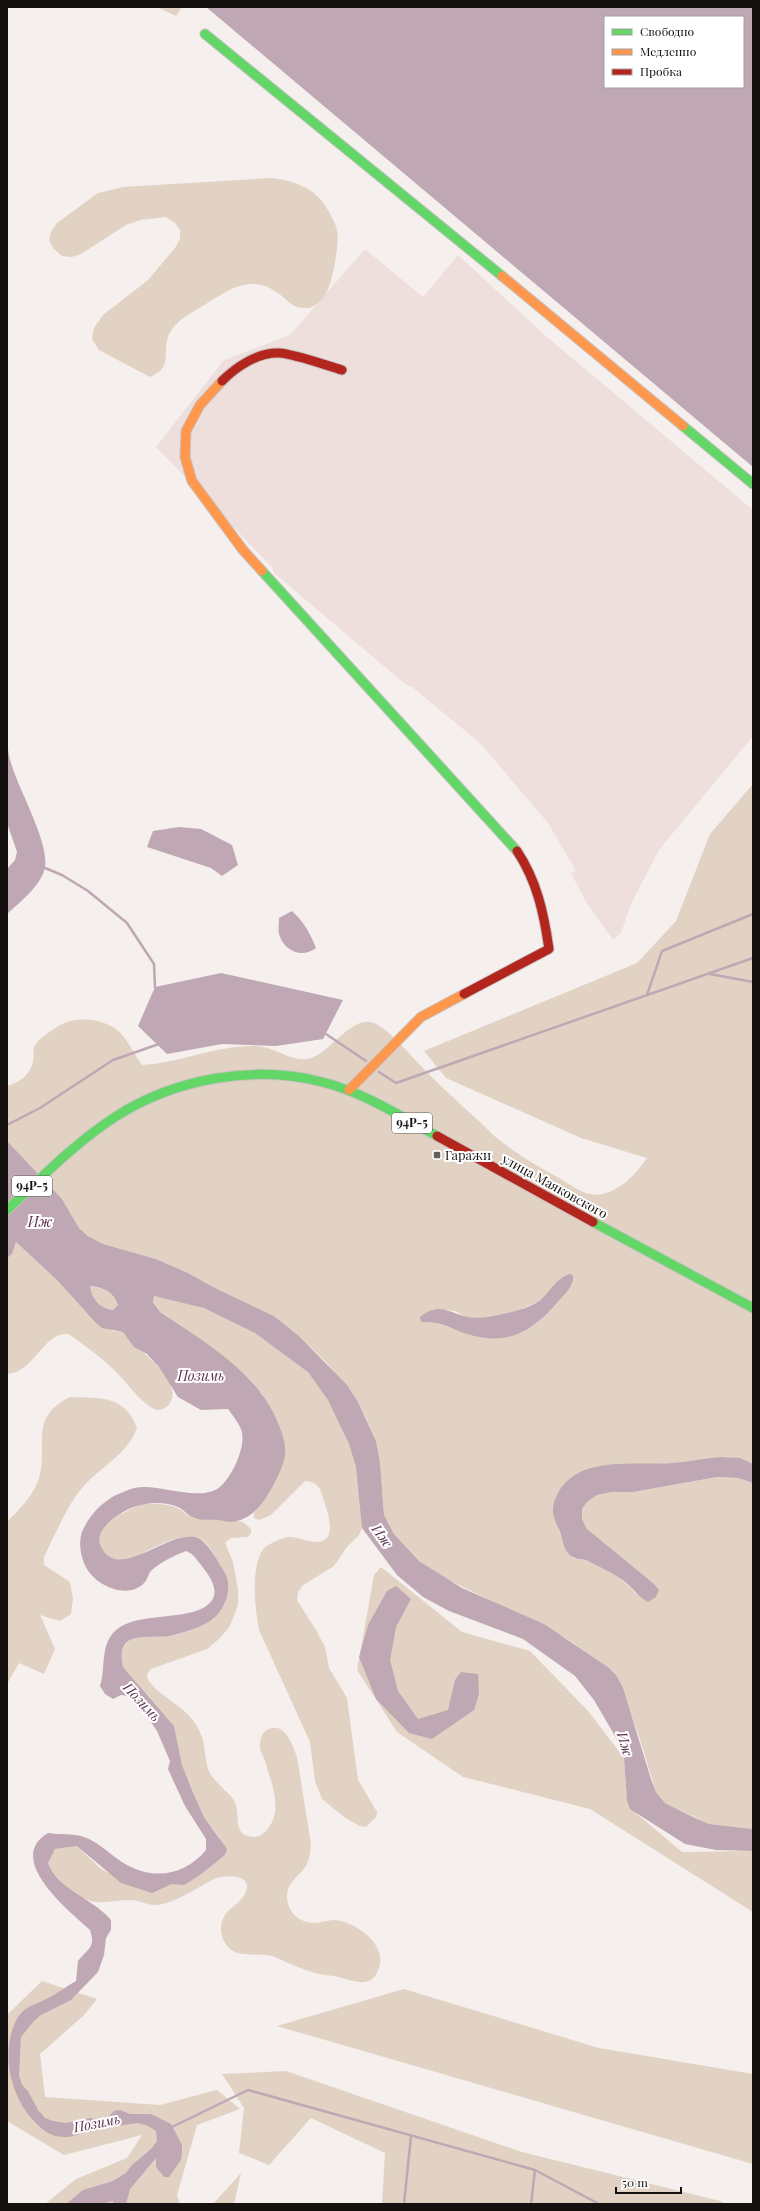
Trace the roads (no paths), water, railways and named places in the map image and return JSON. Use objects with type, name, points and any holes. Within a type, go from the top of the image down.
[{"type":"street","points":[[204,34],[591,348],[753,484]]},
{"type":"street","points":[[342,370],[279,353],[260,356],[239,367],[224,379],[200,405],[186,431],[185,457],[192,481],[243,550],[512,843],[528,867],[539,893],[549,949],[421,1017],[349,1090]]},
{"type":"street","name":"улица Маяковского","points":[[7,1210],[57,1163],[97,1130],[135,1105],[165,1091],[200,1081],[264,1074],[319,1082],[349,1090],[753,1308]]},
{"type":"water","points":[[206,7],[753,7],[753,467]]},
{"type":"water","points":[[7,742],[11,763],[43,844],[45,867],[40,880],[35,887],[7,914],[7,869],[15,860],[17,852],[7,823]]},
{"type":"water","points":[[179,827],[201,829],[232,845],[238,865],[222,876],[211,868],[147,847],[153,831]]},
{"type":"water","points":[[292,911],[306,928],[311,937],[316,948],[311,951],[305,953],[294,952],[281,940],[279,934],[279,918]]},
{"type":"water","points":[[221,973],[343,1000],[323,1039],[276,1046],[222,1044],[167,1054],[138,1026],[155,987]]},
{"type":"water","points":[[7,1141],[62,1199],[79,1228],[88,1236],[103,1244],[156,1259],[188,1273],[215,1288],[274,1316],[299,1336],[347,1385],[358,1402],[376,1441],[380,1462],[384,1515],[394,1534],[419,1561],[462,1588],[544,1624],[608,1667],[616,1675],[623,1688],[651,1779],[656,1792],[665,1803],[709,1824],[753,1829],[753,1851],[716,1850],[685,1844],[630,1809],[627,1801],[624,1758],[615,1736],[594,1700],[575,1676],[523,1639],[449,1611],[423,1597],[397,1575],[362,1528],[356,1467],[349,1444],[328,1400],[308,1372],[255,1333],[204,1308],[154,1296],[153,1302],[160,1312],[230,1361],[260,1391],[280,1428],[284,1441],[285,1452],[281,1470],[267,1496],[255,1511],[243,1519],[228,1522],[201,1519],[188,1515],[180,1508],[173,1505],[157,1503],[141,1505],[126,1510],[109,1522],[99,1537],[103,1550],[111,1558],[121,1560],[133,1557],[171,1541],[184,1537],[195,1537],[204,1542],[208,1547],[217,1559],[228,1580],[228,1592],[222,1609],[211,1620],[193,1629],[174,1635],[134,1638],[128,1641],[124,1647],[122,1655],[123,1667],[174,1726],[182,1765],[204,1817],[227,1849],[225,1855],[200,1875],[184,1885],[172,1884],[152,1893],[121,1883],[77,1846],[55,1849],[48,1863],[53,1873],[68,1888],[104,1912],[111,1920],[111,1930],[106,1938],[104,1955],[98,1972],[71,2000],[41,2015],[21,2037],[19,2075],[22,2085],[28,2091],[38,2110],[45,2118],[53,2121],[66,2123],[90,2118],[101,2120],[106,2119],[114,2111],[120,2110],[130,2114],[151,2114],[171,2124],[182,2145],[181,2160],[169,2177],[164,2177],[156,2167],[156,2158],[130,2189],[126,2204],[113,2204],[113,2201],[102,2204],[66,2204],[83,2190],[113,2181],[126,2173],[131,2166],[152,2148],[157,2141],[156,2131],[146,2125],[138,2123],[87,2132],[75,2136],[58,2137],[42,2129],[32,2119],[18,2097],[13,2084],[8,2056],[12,2030],[18,2017],[24,2010],[52,1996],[76,1981],[78,1961],[90,1947],[92,1941],[90,1930],[56,1898],[45,1884],[36,1870],[33,1856],[36,1844],[48,1833],[84,1837],[96,1843],[127,1865],[149,1873],[159,1874],[180,1870],[189,1865],[206,1850],[206,1839],[185,1806],[168,1769],[170,1761],[157,1731],[138,1703],[129,1696],[121,1695],[113,1699],[105,1694],[100,1686],[106,1645],[113,1633],[121,1626],[143,1619],[193,1612],[203,1608],[213,1598],[214,1587],[205,1570],[191,1553],[186,1551],[168,1559],[156,1567],[151,1571],[144,1583],[137,1588],[122,1591],[113,1589],[98,1581],[87,1569],[82,1556],[80,1541],[82,1532],[88,1521],[99,1507],[114,1496],[128,1490],[139,1487],[152,1487],[184,1492],[206,1493],[215,1490],[226,1480],[238,1459],[241,1451],[242,1436],[240,1426],[228,1409],[201,1410],[178,1397],[159,1367],[147,1354],[134,1347],[123,1332],[102,1328],[57,1280],[16,1242],[12,1254],[7,1258]],"holes":[[[90,1286],[107,1291],[114,1297],[118,1305],[113,1310],[100,1305],[92,1295]]]},
{"type":"water","points":[[571,1274],[573,1276],[572,1284],[565,1295],[537,1323],[517,1334],[494,1338],[481,1337],[467,1334],[441,1324],[421,1322],[420,1317],[427,1312],[439,1309],[476,1318],[483,1318],[519,1310],[539,1301],[558,1281],[566,1275]]},
{"type":"water","points":[[721,1457],[740,1458],[753,1464],[753,1483],[738,1478],[717,1477],[633,1492],[612,1492],[597,1495],[587,1502],[582,1509],[582,1519],[587,1529],[653,1583],[659,1590],[656,1597],[648,1602],[628,1584],[616,1576],[586,1560],[571,1556],[567,1551],[560,1530],[554,1519],[553,1507],[557,1495],[566,1482],[578,1473],[592,1468],[608,1465],[673,1463]]},
{"type":"water","points":[[396,1586],[411,1599],[396,1627],[390,1660],[398,1691],[418,1719],[448,1710],[455,1680],[461,1672],[478,1674],[479,1694],[474,1710],[432,1739],[409,1733],[376,1699],[359,1657],[368,1625],[387,1591]]},
{"type":"waterway","points":[[45,868],[62,875],[88,891],[127,923],[154,964],[155,987]]},
{"type":"waterway","points":[[647,995],[662,951],[753,914]]},
{"type":"waterway","points":[[379,1072],[396,1083],[753,958]]},
{"type":"waterway","points":[[710,974],[753,982]]},
{"type":"waterway","points":[[323,1032],[366,1061]]},
{"type":"waterway","points":[[7,1125],[40,1108],[113,1060],[159,1044]]},
{"type":"waterway","points":[[170,2128],[248,2090],[535,2170],[599,2204]]},
{"type":"waterway","points":[[404,2204],[411,2136]]},
{"type":"waterway","points":[[531,2204],[535,2170]]},
{"type":"place","name":"Гаражи","points":[[437,1155]]},
{"type":"water label","name":"Иж","points":[[40,1222]]},
{"type":"water label","name":"Позимь","points":[[201,1376]]},
{"type":"water label","name":"Иж","points":[[382,1536]]},
{"type":"water label","name":"Позимь","points":[[142,1702]]},
{"type":"water label","name":"Иж","points":[[625,1744]]},
{"type":"water label","name":"Позимь","points":[[97,2123]]}]
